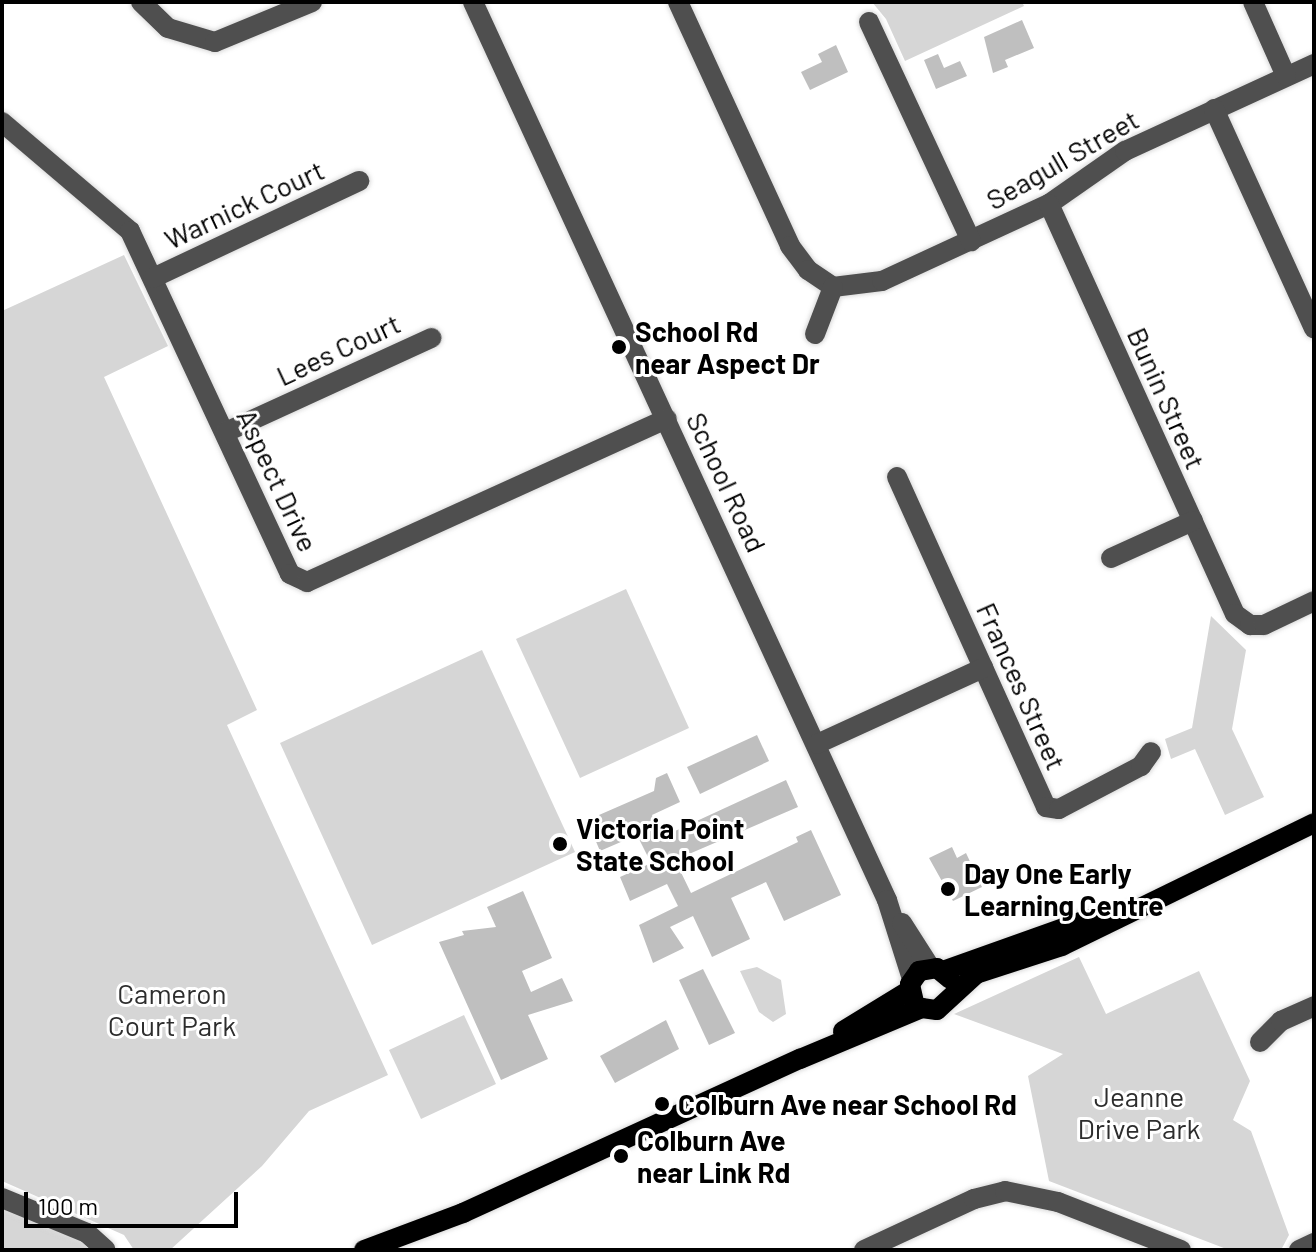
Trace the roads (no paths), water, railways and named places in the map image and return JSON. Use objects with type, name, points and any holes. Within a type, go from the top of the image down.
[{"type":"main road","points":[[364,1250],[463,1213],[800,1059],[922,1008],[944,1006],[952,994],[976,974],[1062,946],[1164,893],[1314,823]]},
{"type":"main road","points":[[800,1059],[937,969],[1164,893]]},
{"type":"main road","points":[[937,969],[952,981],[952,994]]},
{"type":"main road","points":[[911,984],[922,1008]]},
{"type":"main road","points":[[399,1250],[463,1213]]},
{"type":"street","points":[[141,2],[168,28],[215,42],[312,2]]},
{"type":"street","name":"School Road","points":[[473,2],[887,900],[911,984]]},
{"type":"street","points":[[678,2],[790,246],[808,270],[833,287],[815,334]]},
{"type":"street","points":[[1253,2],[1286,76]]},
{"type":"street","points":[[869,22],[971,241]]},
{"type":"street","name":"Seagull Street","points":[[833,287],[882,281],[971,241],[1049,204],[1125,151],[1314,64]]},
{"type":"street","points":[[1214,109],[1314,328]]},
{"type":"street","name":"Aspect Drive","points":[[5,131],[130,231],[290,574],[307,582],[667,419]]},
{"type":"street","name":"Warnick Court","points":[[153,278],[359,181]]},
{"type":"street","name":"Bunin Street","points":[[1049,204],[1235,614],[1250,625],[1264,625],[1314,601]]},
{"type":"street","name":"Lees Court","points":[[226,432],[431,338]]},
{"type":"street","name":"Frances Street","points":[[897,477],[1046,807],[1059,809],[1141,766],[1151,752]]},
{"type":"street","points":[[1111,558],[1193,521]]},
{"type":"street","points":[[817,744],[983,668]]},
{"type":"street","name":"School Road","points":[[887,900],[937,969]]},
{"type":"street","points":[[1260,1042],[1281,1021],[1314,1006]]},
{"type":"street","points":[[864,1250],[974,1199],[1005,1191],[1058,1202],[1181,1250]]},
{"type":"street","points":[[2,1198],[87,1233],[106,1250]]},
{"type":"street","points":[[1299,1250],[1314,1243]]},
{"type":"place","name":"School Rd near Aspect Dr","points":[[619,347]]},
{"type":"place","name":"Victoria Point State School","points":[[560,844]]},
{"type":"place","name":"Day One Early Learning Centre","points":[[948,889]]},
{"type":"place","name":"Colburn Ave near School Rd","points":[[662,1104]]},
{"type":"place","name":"Colburn Ave near Link Rd","points":[[621,1156]]},
{"type":"park label","name":"Cameron Court Park","points":[[172,1009]]},
{"type":"park label","name":"Jeanne Drive Park","points":[[1139,1112]]}]
